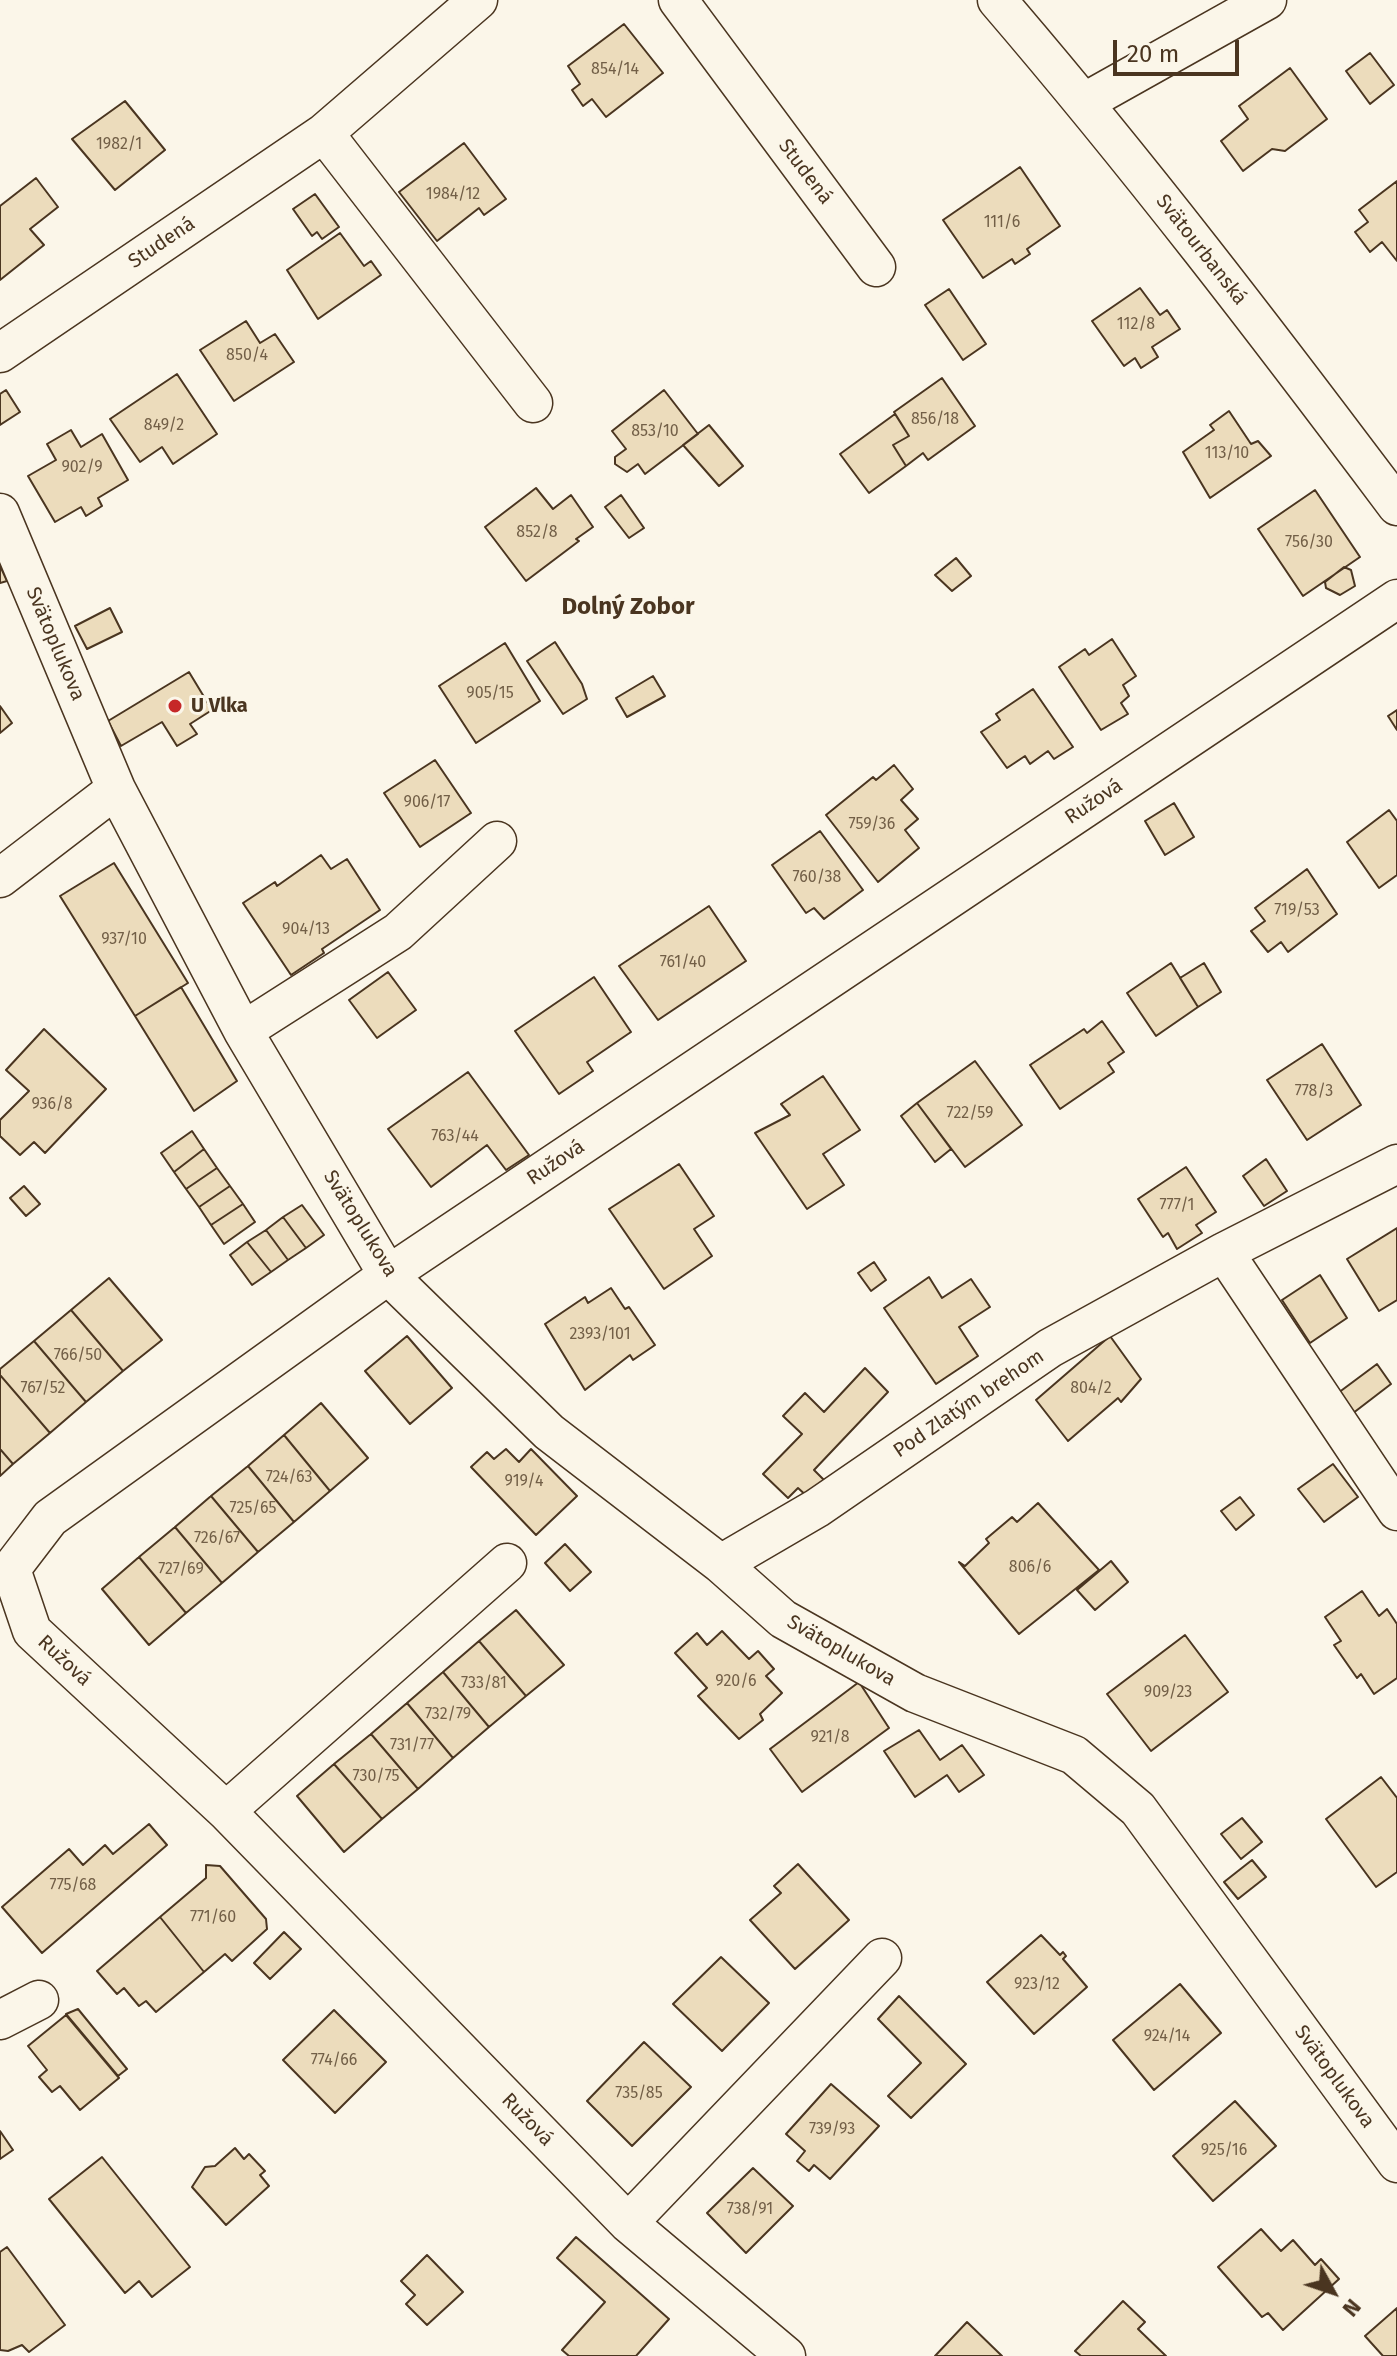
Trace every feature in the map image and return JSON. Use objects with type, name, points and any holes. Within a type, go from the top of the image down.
[{"type":"street","name":"Studená","points":[[0,353],[324,133],[478,0]]},
{"type":"street","name":"Studená","points":[[678,0],[876,267]]},
{"type":"street","name":"Svätourbanská","points":[[997,0],[1085,102],[1279,348],[1397,506]]},
{"type":"street","points":[[1085,102],[1267,0]]},
{"type":"street","points":[[324,133],[533,403]]},
{"type":"street","name":"Svätoplukova","points":[[0,513],[116,789],[243,1031],[388,1275],[549,1432],[721,1564],[783,1619],[915,1693],[1074,1755],[1138,1809],[1397,2163]]},
{"type":"street","name":"Ružová","points":[[786,2356],[628,2223],[226,1811],[32,1631],[11,1569],[50,1518],[388,1275],[1397,599]]},
{"type":"street","points":[[0,878],[116,789]]},
{"type":"street","points":[[243,1031],[398,932],[497,841]]},
{"type":"street","name":"Pod Zlatým brehom","points":[[721,1564],[817,1508],[1050,1348],[1224,1252],[1397,1164]]},
{"type":"street","points":[[1224,1252],[1397,1511]]},
{"type":"street","points":[[226,1811],[507,1563]]},
{"type":"street","points":[[628,2223],[882,1958]]},
{"type":"street","points":[[0,2020],[39,2000]]},
{"type":"building","points":[[624,24],[663,73],[606,117],[592,99],[583,106],[572,90],[580,84],[568,66]]},
{"type":"building","points":[[1370,53],[1394,85],[1370,104],[1346,71]]},
{"type":"building","points":[[1290,68],[1327,119],[1285,151],[1272,149],[1243,171],[1221,141],[1248,119],[1239,106]]},
{"type":"building","points":[[125,101],[165,150],[115,190],[72,139]]},
{"type":"building","points":[[464,143],[506,199],[484,215],[479,208],[437,241],[399,192]]},
{"type":"building","points":[[1020,167],[1060,226],[1027,249],[1030,254],[1015,264],[1012,259],[983,278],[943,220]]},
{"type":"building","points":[[36,178],[58,207],[30,229],[44,245],[0,280],[0,206]]},
{"type":"building","points":[[1397,181],[1397,261],[1382,242],[1370,252],[1355,232],[1368,222],[1359,210]]},
{"type":"building","points":[[315,194],[339,227],[322,239],[317,232],[312,236],[293,209]]},
{"type":"building","points":[[340,233],[364,266],[371,261],[381,275],[318,319],[287,270]]},
{"type":"building","points":[[1140,288],[1160,315],[1167,310],[1180,329],[1152,347],[1158,357],[1141,368],[1135,358],[1124,366],[1092,321]]},
{"type":"building","points":[[949,289],[986,344],[963,360],[925,305]]},
{"type":"building","points":[[246,321],[260,343],[275,334],[294,362],[234,401],[200,350]]},
{"type":"building","points":[[177,374],[217,434],[173,464],[162,447],[140,462],[110,419]]},
{"type":"building","points":[[942,378],[975,426],[928,460],[923,453],[906,466],[893,445],[909,436],[894,412]]},
{"type":"building","points":[[6,390],[20,412],[0,425],[0,394]]},
{"type":"building","points":[[664,390],[698,434],[645,474],[638,464],[627,472],[615,464],[615,457],[626,449],[612,431]]},
{"type":"building","points":[[1229,411],[1251,444],[1258,441],[1271,456],[1210,498],[1183,452],[1214,430],[1210,425]]},
{"type":"building","points":[[895,414],[909,436],[893,445],[906,466],[869,493],[840,454]]},
{"type":"building","points":[[709,425],[743,466],[719,486],[683,445]]},
{"type":"building","points":[[71,430],[81,447],[102,434],[128,480],[98,498],[102,506],[86,516],[81,507],[55,522],[28,476],[56,460],[47,444]]},
{"type":"building","points":[[536,488],[553,509],[571,495],[593,527],[526,581],[485,527]]},
{"type":"building","points":[[1315,490],[1360,557],[1303,596],[1258,529]]},
{"type":"building","points":[[621,495],[644,528],[629,538],[605,507]]},
{"type":"building","points":[[956,558],[971,576],[952,591],[935,575]]},
{"type":"building","points":[[0,566],[7,581],[0,583]]},
{"type":"building","points":[[1344,567],[1351,570],[1355,586],[1340,595],[1326,588],[1325,582]]},
{"type":"building","points":[[110,608],[122,632],[87,649],[75,626]]},
{"type":"building","points":[[1112,639],[1136,676],[1123,685],[1129,696],[1121,703],[1128,714],[1101,730],[1059,667],[1085,649],[1089,655]]},
{"type":"building","points":[[555,642],[582,684],[587,699],[563,714],[527,661]]},
{"type":"building","points":[[505,643],[540,701],[476,743],[439,686]]},
{"type":"building","points":[[189,672],[212,710],[190,724],[197,734],[177,746],[162,722],[121,746],[108,721]]},
{"type":"building","points":[[653,676],[665,696],[627,717],[616,698]]},
{"type":"building","points":[[1033,689],[1073,747],[1054,759],[1048,751],[1030,764],[1025,756],[1007,768],[981,732],[1000,720],[996,714]]},
{"type":"building","points":[[0,706],[12,723],[0,733]]},
{"type":"building","points":[[1397,710],[1397,730],[1388,716]]},
{"type":"building","points":[[435,760],[471,813],[420,847],[384,793]]},
{"type":"building","points":[[894,765],[913,789],[901,800],[918,819],[905,830],[919,848],[878,882],[826,815],[873,777],[876,780]]},
{"type":"building","points":[[1174,803],[1194,837],[1165,855],[1145,821]]},
{"type":"building","points":[[1389,810],[1397,821],[1397,875],[1379,888],[1347,842]]},
{"type":"building","points":[[820,831],[863,890],[824,919],[814,908],[806,913],[772,865]]},
{"type":"building","points":[[321,855],[331,869],[347,859],[380,910],[322,949],[324,953],[291,975],[243,903],[275,882],[277,886]]},
{"type":"building","points":[[114,863],[188,983],[135,1016],[60,896]]},
{"type":"building","points":[[1307,869],[1337,914],[1288,952],[1281,942],[1268,952],[1251,931],[1265,921],[1255,908]]},
{"type":"building","points":[[709,906],[746,961],[658,1020],[619,966]]},
{"type":"building","points":[[1171,963],[1198,1007],[1156,1036],[1127,993]]},
{"type":"building","points":[[1204,963],[1221,992],[1198,1007],[1180,978]]},
{"type":"building","points":[[388,972],[416,1010],[377,1038],[349,1000]]},
{"type":"building","points":[[594,977],[631,1032],[587,1062],[593,1071],[559,1094],[515,1031]]},
{"type":"building","points":[[181,987],[237,1081],[194,1111],[135,1016]]},
{"type":"building","points":[[1102,1021],[1124,1052],[1108,1063],[1114,1072],[1060,1109],[1030,1065],[1084,1029],[1087,1033]]},
{"type":"building","points":[[44,1029],[106,1089],[45,1153],[34,1142],[20,1155],[0,1136],[0,1120],[29,1091],[6,1070]]},
{"type":"building","points":[[1322,1044],[1361,1105],[1307,1140],[1267,1080]]},
{"type":"building","points":[[975,1061],[1022,1125],[965,1167],[917,1103]]},
{"type":"building","points":[[468,1072],[529,1155],[506,1170],[487,1145],[431,1187],[388,1129]]},
{"type":"building","points":[[823,1076],[860,1130],[823,1154],[844,1185],[807,1209],[755,1133],[790,1115],[781,1104]]},
{"type":"building","points":[[917,1103],[951,1149],[935,1162],[901,1116]]},
{"type":"building","points":[[192,1131],[204,1149],[174,1172],[161,1153]]},
{"type":"building","points":[[204,1149],[217,1168],[186,1189],[174,1172]]},
{"type":"building","points":[[1266,1159],[1287,1191],[1264,1206],[1243,1176]]},
{"type":"building","points":[[679,1164],[714,1216],[694,1229],[712,1256],[664,1289],[609,1209]]},
{"type":"building","points":[[1186,1167],[1216,1212],[1196,1225],[1202,1233],[1177,1249],[1168,1233],[1163,1237],[1138,1199]]},
{"type":"building","points":[[217,1168],[230,1186],[199,1207],[186,1189]]},
{"type":"building","points":[[24,1186],[40,1204],[26,1216],[10,1198]]},
{"type":"building","points":[[230,1186],[243,1204],[211,1225],[199,1207]]},
{"type":"building","points":[[243,1204],[255,1222],[224,1244],[211,1225]]},
{"type":"building","points":[[302,1205],[324,1235],[306,1248],[283,1217]]},
{"type":"building","points":[[283,1217],[306,1248],[288,1260],[266,1230]]},
{"type":"building","points":[[1397,1228],[1397,1300],[1379,1311],[1347,1259]]},
{"type":"building","points":[[266,1230],[288,1260],[271,1272],[247,1242]]},
{"type":"building","points":[[247,1242],[271,1272],[252,1285],[230,1255]]},
{"type":"building","points":[[874,1262],[886,1280],[871,1291],[858,1273]]},
{"type":"building","points":[[1320,1275],[1347,1318],[1310,1343],[1282,1300]]},
{"type":"building","points":[[929,1277],[942,1298],[971,1279],[990,1307],[959,1327],[978,1356],[936,1384],[884,1308]]},
{"type":"building","points":[[109,1278],[162,1340],[123,1371],[71,1310]]},
{"type":"building","points":[[611,1288],[625,1309],[629,1307],[655,1345],[633,1360],[630,1355],[585,1390],[545,1324],[585,1297],[588,1303]]},
{"type":"building","points":[[71,1310],[123,1371],[86,1402],[34,1341]]},
{"type":"building","points":[[407,1336],[452,1388],[410,1424],[365,1371]]},
{"type":"building","points":[[1110,1336],[1141,1379],[1121,1402],[1118,1398],[1068,1441],[1036,1400]]},
{"type":"building","points":[[34,1341],[86,1402],[50,1433],[0,1375],[0,1369]]},
{"type":"building","points":[[1377,1364],[1391,1384],[1348,1417],[1334,1396]]},
{"type":"building","points":[[865,1368],[888,1392],[814,1470],[825,1481],[809,1498],[798,1488],[788,1498],[763,1474],[802,1434],[783,1416],[805,1393],[824,1412]]},
{"type":"building","points":[[0,1375],[50,1433],[13,1464],[0,1449]]},
{"type":"building","points":[[321,1403],[368,1458],[330,1491],[284,1435]]},
{"type":"building","points":[[284,1435],[330,1491],[294,1522],[248,1466]]},
{"type":"building","points":[[0,1449],[13,1464],[0,1476]]},
{"type":"building","points":[[506,1449],[519,1462],[531,1449],[577,1496],[536,1535],[471,1467],[487,1452],[494,1459]]},
{"type":"building","points":[[1333,1464],[1358,1497],[1324,1522],[1298,1489]]},
{"type":"building","points":[[248,1466],[294,1522],[258,1552],[211,1496]]},
{"type":"building","points":[[211,1496],[258,1552],[222,1583],[175,1527]]},
{"type":"building","points":[[1240,1497],[1254,1515],[1236,1530],[1221,1511]]},
{"type":"building","points":[[1038,1503],[1099,1570],[1019,1634],[959,1562],[965,1566],[989,1543],[986,1539],[1012,1517],[1017,1522]]},
{"type":"building","points":[[175,1527],[222,1583],[186,1613],[139,1557]]},
{"type":"building","points":[[565,1544],[591,1572],[570,1591],[545,1563]]},
{"type":"building","points":[[139,1557],[186,1613],[149,1645],[102,1589]]},
{"type":"building","points":[[1111,1561],[1128,1582],[1095,1610],[1077,1590]]},
{"type":"building","points":[[1362,1591],[1379,1616],[1387,1609],[1397,1624],[1397,1678],[1374,1694],[1361,1674],[1357,1678],[1334,1645],[1341,1641],[1325,1617]]},
{"type":"building","points":[[516,1610],[564,1665],[526,1696],[479,1641]]},
{"type":"building","points":[[722,1631],[749,1659],[758,1651],[774,1669],[766,1676],[782,1693],[760,1714],[763,1720],[739,1739],[698,1696],[707,1688],[675,1653],[697,1633],[707,1645]]},
{"type":"building","points":[[1185,1635],[1228,1692],[1151,1751],[1107,1694]]},
{"type":"building","points":[[479,1641],[526,1696],[489,1727],[443,1672]]},
{"type":"building","points":[[443,1672],[489,1727],[453,1758],[407,1703]]},
{"type":"building","points":[[859,1682],[889,1728],[802,1792],[770,1749]]},
{"type":"building","points":[[407,1703],[453,1758],[418,1789],[371,1734]]},
{"type":"building","points":[[919,1730],[940,1760],[962,1745],[984,1775],[959,1792],[947,1775],[915,1797],[884,1751]]},
{"type":"building","points":[[371,1734],[418,1789],[382,1819],[334,1764]]},
{"type":"building","points":[[334,1764],[382,1819],[344,1852],[297,1796]]},
{"type":"building","points":[[1381,1777],[1397,1798],[1397,1872],[1376,1887],[1326,1819]]},
{"type":"building","points":[[1242,1818],[1262,1842],[1241,1859],[1221,1834]]},
{"type":"building","points":[[149,1824],[167,1845],[42,1953],[2,1907],[69,1849],[83,1865],[105,1845],[113,1854]]},
{"type":"building","points":[[1252,1860],[1266,1877],[1238,1899],[1224,1882]]},
{"type":"building","points":[[798,1864],[849,1920],[795,1969],[750,1920],[781,1893],[774,1886]]},
{"type":"building","points":[[206,1865],[220,1866],[266,1919],[267,1929],[232,1961],[225,1954],[204,1972],[160,1917],[206,1878]]},
{"type":"building","points":[[160,1917],[204,1972],[156,2012],[146,2001],[139,2006],[124,1988],[117,1994],[97,1971]]},
{"type":"building","points":[[284,1932],[301,1949],[270,1979],[254,1963]]},
{"type":"building","points":[[1041,1935],[1060,1955],[1063,1952],[1066,1956],[1063,1959],[1087,1987],[1034,2034],[987,1982]]},
{"type":"building","points":[[721,1957],[769,2003],[722,2051],[673,2004]]},
{"type":"building","points":[[1180,1984],[1221,2033],[1154,2090],[1113,2040]]},
{"type":"building","points":[[899,1996],[966,2064],[911,2118],[888,2096],[921,2063],[878,2019]]},
{"type":"building","points":[[78,2009],[127,2069],[118,2076],[66,2014]]},
{"type":"building","points":[[334,2010],[386,2062],[335,2113],[283,2060]]},
{"type":"building","points":[[66,2015],[119,2078],[80,2110],[60,2086],[52,2092],[39,2077],[47,2070],[28,2046]]},
{"type":"building","points":[[644,2042],[691,2087],[632,2146],[587,2101]]},
{"type":"building","points":[[831,2084],[879,2126],[830,2179],[814,2165],[809,2171],[797,2161],[805,2151],[786,2134]]},
{"type":"building","points":[[1235,2101],[1276,2146],[1213,2201],[1173,2156]]},
{"type":"building","points":[[0,2131],[13,2150],[0,2159]]},
{"type":"building","points":[[235,2148],[244,2159],[249,2154],[265,2171],[260,2175],[269,2186],[226,2225],[192,2187],[205,2167],[215,2166]]},
{"type":"building","points":[[102,2157],[190,2267],[152,2297],[139,2281],[125,2293],[49,2199]]},
{"type":"building","points":[[753,2168],[793,2206],[746,2253],[707,2213]]},
{"type":"building","points":[[1261,2229],[1281,2251],[1293,2240],[1315,2265],[1321,2259],[1339,2279],[1283,2330],[1268,2313],[1262,2317],[1218,2267]]},
{"type":"building","points":[[576,2237],[669,2319],[636,2356],[569,2356],[562,2350],[605,2302],[557,2258]]},
{"type":"building","points":[[7,2247],[65,2325],[29,2352],[22,2345],[8,2351],[0,2350],[0,2252]]},
{"type":"building","points":[[427,2255],[463,2292],[427,2325],[406,2304],[415,2295],[401,2281]]},
{"type":"building","points":[[1123,2301],[1145,2322],[1138,2329],[1166,2356],[1081,2356],[1075,2351]]},
{"type":"building","points":[[1397,2308],[1397,2356],[1383,2356],[1365,2336]]},
{"type":"building","points":[[967,2322],[1002,2356],[935,2356]]},
{"type":"place","name":"U Vlka","points":[[175,706]]},
{"type":"district","name":"Dolný Zobor","points":[[628,607]]}]
